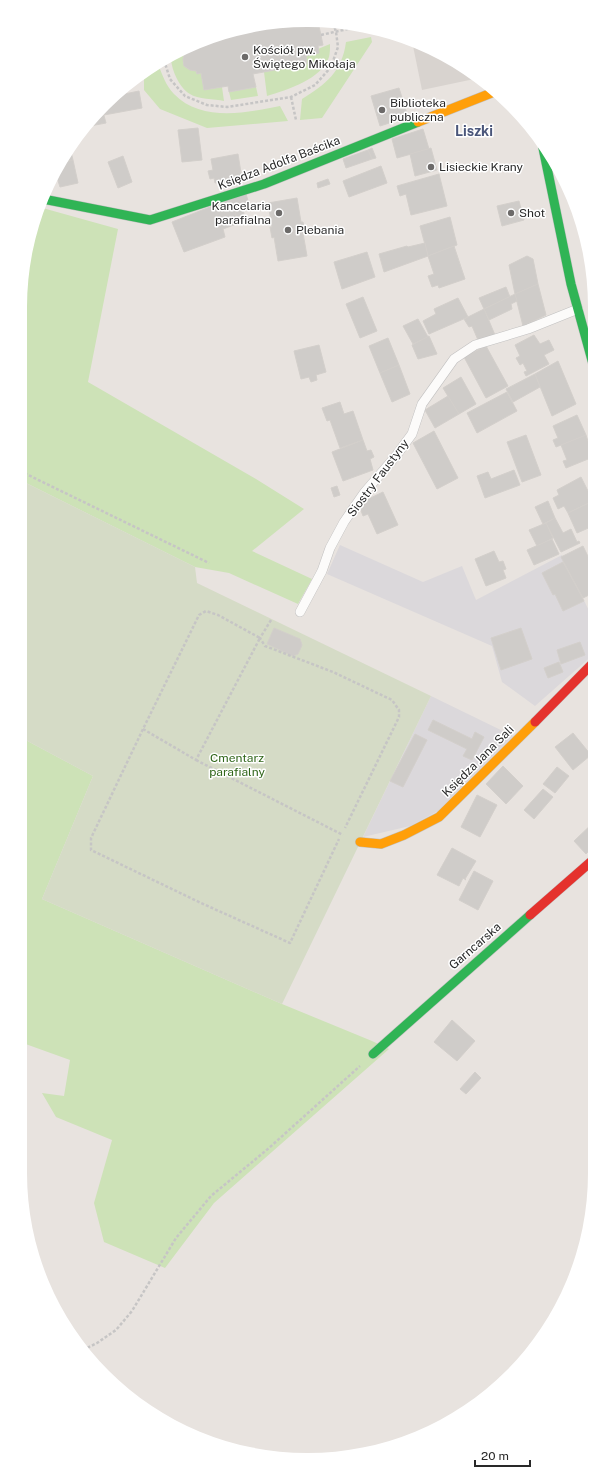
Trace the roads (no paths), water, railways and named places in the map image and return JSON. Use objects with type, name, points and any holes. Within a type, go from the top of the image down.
[{"type":"street","name":"Księdza Adolfa Baścika","points":[[48,200],[150,220],[264,184],[489,94]]},
{"type":"street","points":[[545,159],[558,226],[588,346]]},
{"type":"street","name":"Księdza Jana Sali","points":[[360,842],[381,844],[440,817],[456,799],[588,668]]},
{"type":"street","name":"Garncarska","points":[[373,1054],[588,864]]},
{"type":"lane","name":"Siostry Faustyny","points":[[300,612],[322,571],[330,548],[344,522],[364,493],[395,457],[412,434],[422,404],[454,359],[475,345],[528,329],[555,317],[579,313],[588,314]]},
{"type":"place","name":"Kościół pw. Świętego Mikołaja","points":[[245,57]]},
{"type":"place","name":"Biblioteka publiczna","points":[[382,110]]},
{"type":"place","name":"Lisieckie Krany","points":[[431,167]]},
{"type":"place","name":"Kancelaria parafialna","points":[[279,213]]},
{"type":"place","name":"Shot","points":[[511,213]]},
{"type":"place","name":"Plebania","points":[[288,230]]},
{"type":"district","name":"Liszki","points":[[474,131]]},
{"type":"park label","name":"Cmentarz parafialny","points":[[237,765]]}]
